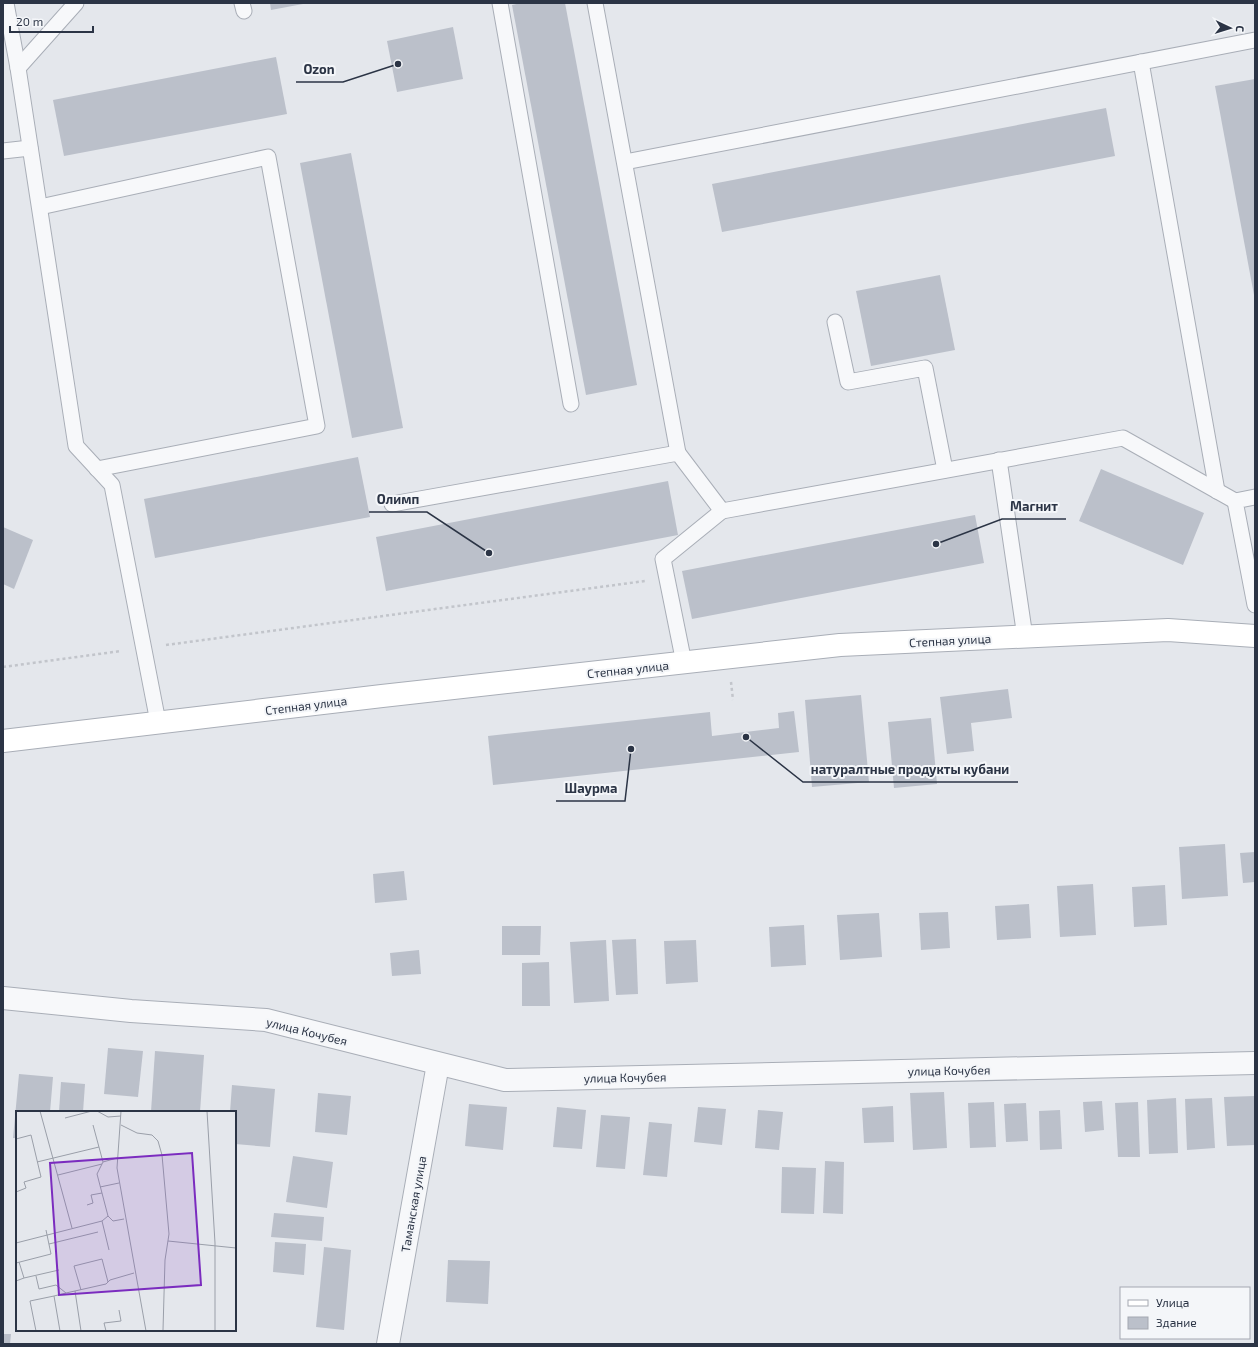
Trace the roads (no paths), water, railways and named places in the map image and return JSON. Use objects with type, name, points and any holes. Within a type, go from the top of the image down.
[{"type":"main road","name":"Степная улица","points":[[3,740],[840,645],[1168,630],[1255,636]]},
{"type":"street","name":"улица Кочубея","points":[[3,998],[131,1011],[266,1020],[505,1080],[1255,1063]]},
{"type":"street","name":"Таманская улица","points":[[388,1344],[438,1064]]},
{"type":"lane","points":[[6,3],[40,207],[76,446],[112,485],[158,722]]},
{"type":"lane","points":[[18,68],[76,3]]},
{"type":"lane","points":[[500,3],[571,404]]},
{"type":"lane","points":[[595,3],[678,453],[722,511]]},
{"type":"lane","points":[[625,162],[1255,40]]},
{"type":"lane","points":[[1141,62],[1217,491]]},
{"type":"lane","points":[[3,151],[30,148]]},
{"type":"lane","points":[[40,207],[268,157],[317,426],[97,469]]},
{"type":"lane","points":[[835,322],[848,382],[925,368],[945,470]]},
{"type":"lane","points":[[684,663],[663,559],[722,511],[1123,438],[1234,501],[1255,497]]},
{"type":"lane","points":[[392,504],[678,453]]},
{"type":"lane","points":[[999,460],[1025,636]]},
{"type":"lane","points":[[1234,501],[1255,605]]},
{"type":"place","name":"Ozon","points":[[398,64]]},
{"type":"place","name":"Магнит","points":[[936,544]]},
{"type":"place","name":"Олимп","points":[[489,553]]},
{"type":"place","name":"натуралтные продукты кубани","points":[[746,737]]},
{"type":"place","name":"Шаурма","points":[[631,749]]}]
